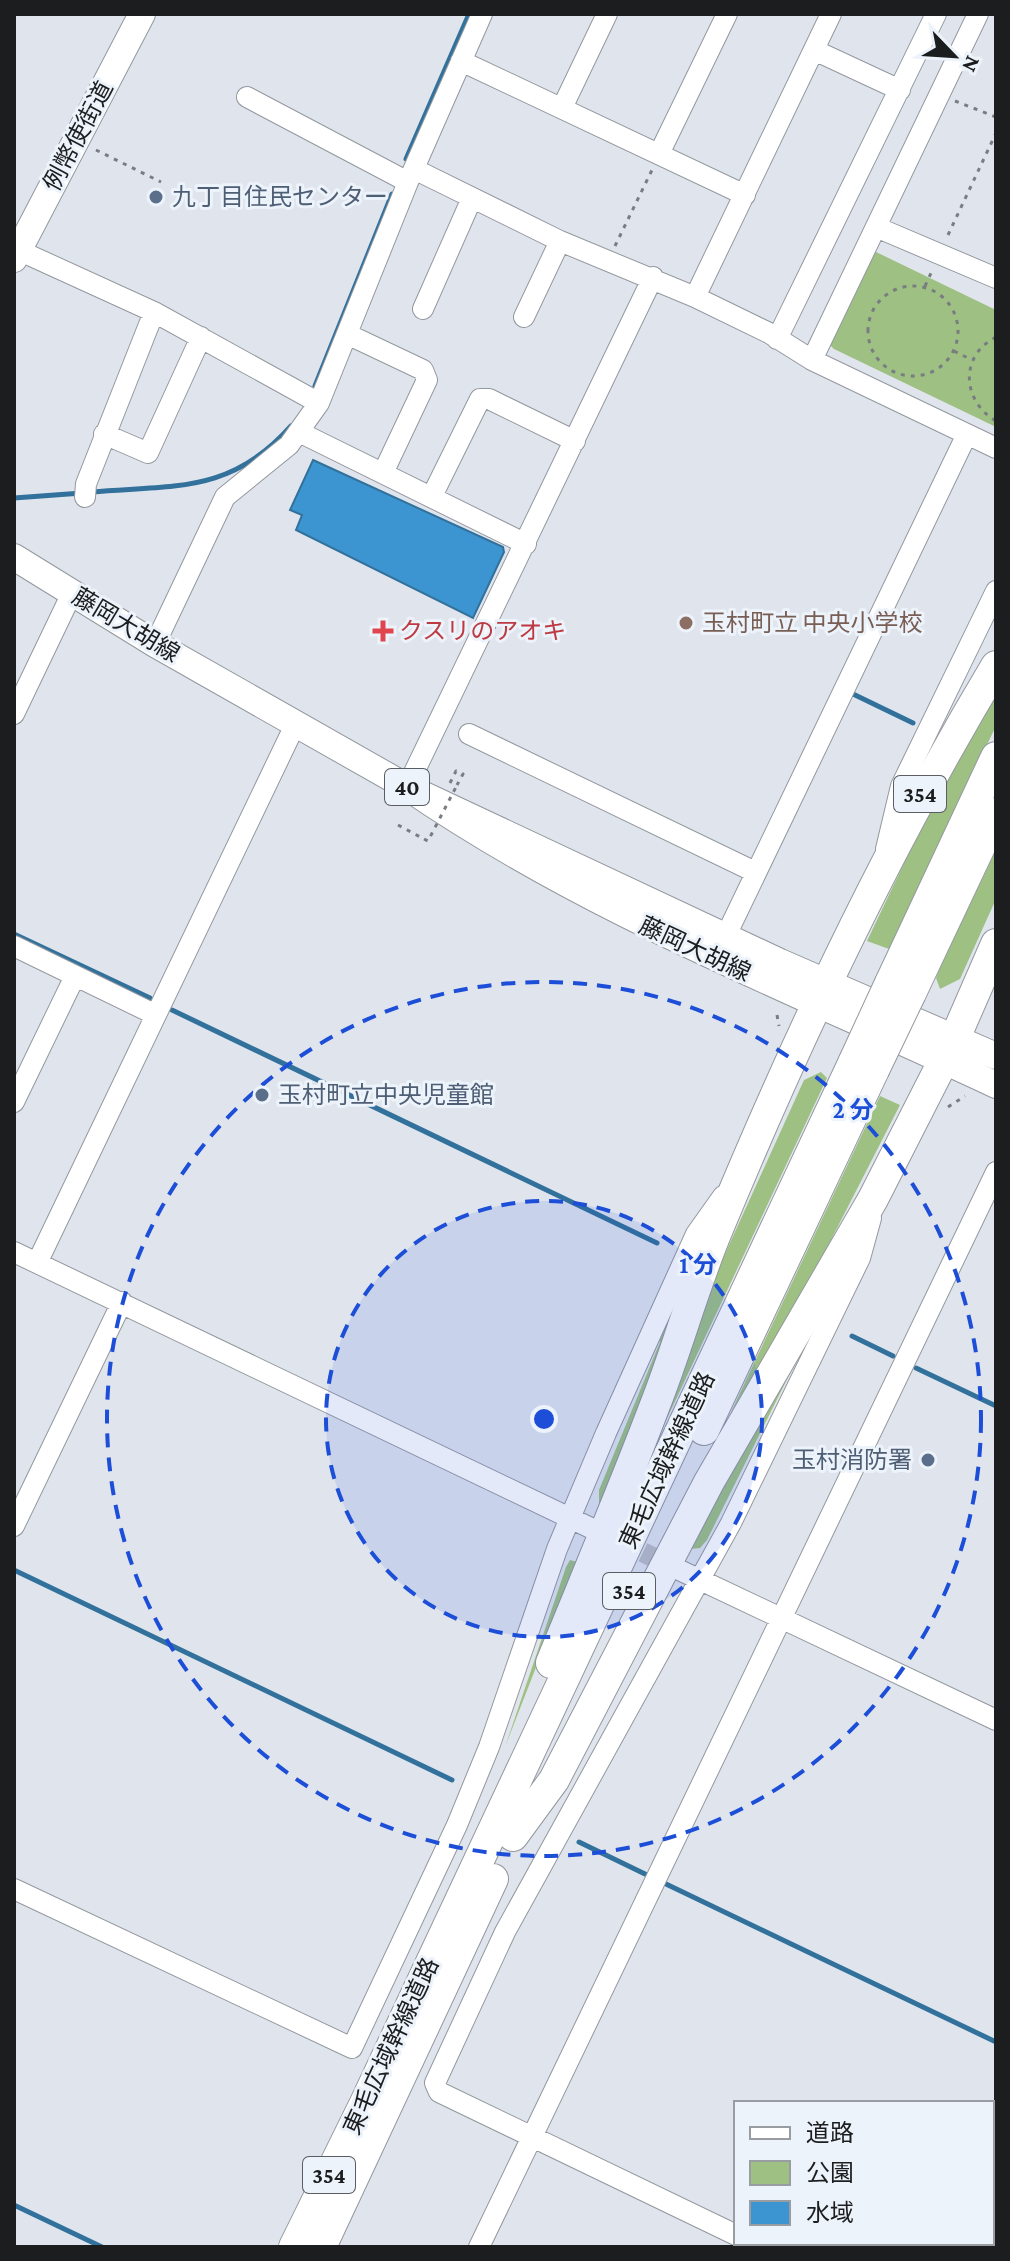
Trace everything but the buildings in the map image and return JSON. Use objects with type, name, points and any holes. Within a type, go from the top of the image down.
[{"type":"highway","name":"354","points":[[514,1787],[523,1732],[656,1403],[701,1273],[742,1175],[885,861],[929,777],[996,666]]},
{"type":"highway","name":"東毛広域幹線道路","points":[[294,2247],[901,988],[996,757]]},
{"type":"highway","name":"東毛広域幹線道路","points":[[901,988],[996,813]]},
{"type":"highway","name":"354","points":[[513,1836],[554,1780],[709,1482],[873,1199],[996,944]]},
{"type":"highway","name":"東毛広域幹線道路","points":[[321,2247],[513,1836],[864,1066]]},
{"type":"main road","name":"例幣使街道","points":[[16,255],[142,14]]},
{"type":"main road","name":"藤岡大胡線","points":[[14,557],[155,644],[407,787],[569,885],[719,949],[830,987],[996,1085]]},
{"type":"main road","name":"藤岡大胡線","points":[[407,787],[530,845],[719,949]]},
{"type":"main road","name":"藤岡大胡線","points":[[830,987],[941,1055],[996,1056]]},
{"type":"main road","points":[[941,1055],[996,1065]]},
{"type":"street","points":[[155,644],[225,497],[301,433],[319,403],[411,176],[482,14]]},
{"type":"street","points":[[562,108],[607,14]]},
{"type":"street","points":[[657,158],[727,14]]},
{"type":"street","points":[[695,297],[831,14]]},
{"type":"street","points":[[777,339],[936,14]]},
{"type":"street","points":[[812,360],[978,14]]},
{"type":"street","points":[[814,50],[900,90]]},
{"type":"street","points":[[461,61],[562,108],[657,158],[745,195]]},
{"type":"street","points":[[247,97],[411,176],[472,198],[560,241],[653,277],[777,339],[812,360],[996,448]]},
{"type":"street","points":[[423,309],[472,198]]},
{"type":"street","points":[[876,227],[941,252],[996,278]]},
{"type":"street","points":[[524,317],[560,241]]},
{"type":"street","points":[[16,255],[154,312],[319,403]]},
{"type":"street","points":[[407,787],[653,277]]},
{"type":"street","points":[[86,491],[104,434],[154,312]]},
{"type":"street","points":[[347,334],[423,370],[427,380],[383,473]]},
{"type":"street","points":[[104,434],[148,453],[201,337]]},
{"type":"street","points":[[432,496],[480,399],[489,399],[575,441]]},
{"type":"street","points":[[301,433],[526,544]]},
{"type":"street","points":[[719,949],[967,434]]},
{"type":"street","points":[[885,861],[901,786],[996,591]]},
{"type":"street","points":[[14,714],[72,593]]},
{"type":"street","points":[[38,1261],[295,725]]},
{"type":"street","points":[[469,734],[755,872]]},
{"type":"street","points":[[14,946],[156,1015]]},
{"type":"street","points":[[14,1102],[75,976]]},
{"type":"street","points":[[479,2247],[996,1172]]},
{"type":"street","points":[[14,1889],[352,2048],[457,1825],[571,1519],[696,1234],[742,1175]]},
{"type":"street","points":[[734,2234],[439,2092],[435,2083],[505,1932],[700,1580],[860,1258],[873,1199]]},
{"type":"street","points":[[14,1252],[597,1531]]},
{"type":"street","points":[[14,1526],[122,1302]]},
{"type":"street","points":[[673,1567],[996,1720]]},
{"type":"path","points":[[940,94],[996,117]]},
{"type":"path","points":[[941,252],[996,133]]},
{"type":"path","points":[[76,140],[161,182]]},
{"type":"path","points":[[612,252],[657,158]]},
{"type":"path","points":[[925,286],[947,301],[955,314],[959,328],[953,351],[940,368],[927,375],[897,374],[874,356],[867,327],[871,312],[892,291],[925,286]]},
{"type":"path","points":[[996,337],[981,347],[972,360],[969,389],[975,403],[996,421]]},
{"type":"path","points":[[953,351],[972,360]]},
{"type":"path","points":[[398,825],[428,841],[463,774],[456,771],[449,783]]},
{"type":"green space","points":[[874,251],[996,310],[996,427],[829,344]]},
{"type":"green space","points":[[996,695],[996,726],[889,949],[867,941],[947,773]]},
{"type":"green space","points":[[996,850],[996,899],[960,979],[940,989],[936,978],[941,965]]},
{"type":"green space","points":[[821,1072],[827,1078],[662,1429],[719,1267],[804,1080]]},
{"type":"green space","points":[[880,1096],[900,1105],[813,1275],[731,1412]]},
{"type":"green space","points":[[703,1245],[599,1509],[599,1490],[660,1342],[657,1338]]},
{"type":"green space","points":[[845,1263],[707,1540],[700,1548],[682,1550]]},
{"type":"green space","points":[[570,1560],[577,1562],[505,1747],[566,1567]]},
{"type":"water","points":[[313,460],[503,547],[504,552],[473,618],[296,530],[302,515],[290,510]]},
{"type":"waterway","points":[[406,159],[469,14]]},
{"type":"waterway","points":[[315,386],[392,194]]},
{"type":"waterway","points":[[92,492],[175,486],[223,475],[269,448],[291,426]]},
{"type":"waterway","points":[[14,498],[82,493]]},
{"type":"waterway","points":[[853,694],[913,723]]},
{"type":"waterway","points":[[14,934],[150,998]]},
{"type":"waterway","points":[[172,1010],[657,1243]]},
{"type":"waterway","points":[[852,1336],[893,1356]]},
{"type":"waterway","points":[[916,1368],[996,1406]]},
{"type":"waterway","points":[[14,1570],[452,1780]]},
{"type":"waterway","points":[[579,1842],[645,1874]]},
{"type":"waterway","points":[[666,1884],[996,2042]]},
{"type":"waterway","points":[[14,2205],[102,2247]]},
{"type":"tunnel","points":[[616,1539],[673,1567]]},
{"type":"place","name":"九丁目住民センター","points":[[156,197]]},
{"type":"place","name":"玉村町立 中央小学校","points":[[686,623]]},
{"type":"place","name":"クスリのアオキ","points":[[383,631]]},
{"type":"place","name":"玉村町立中央児童館","points":[[262,1095]]},
{"type":"place","name":"玉村消防署","points":[[928,1460]]}]
